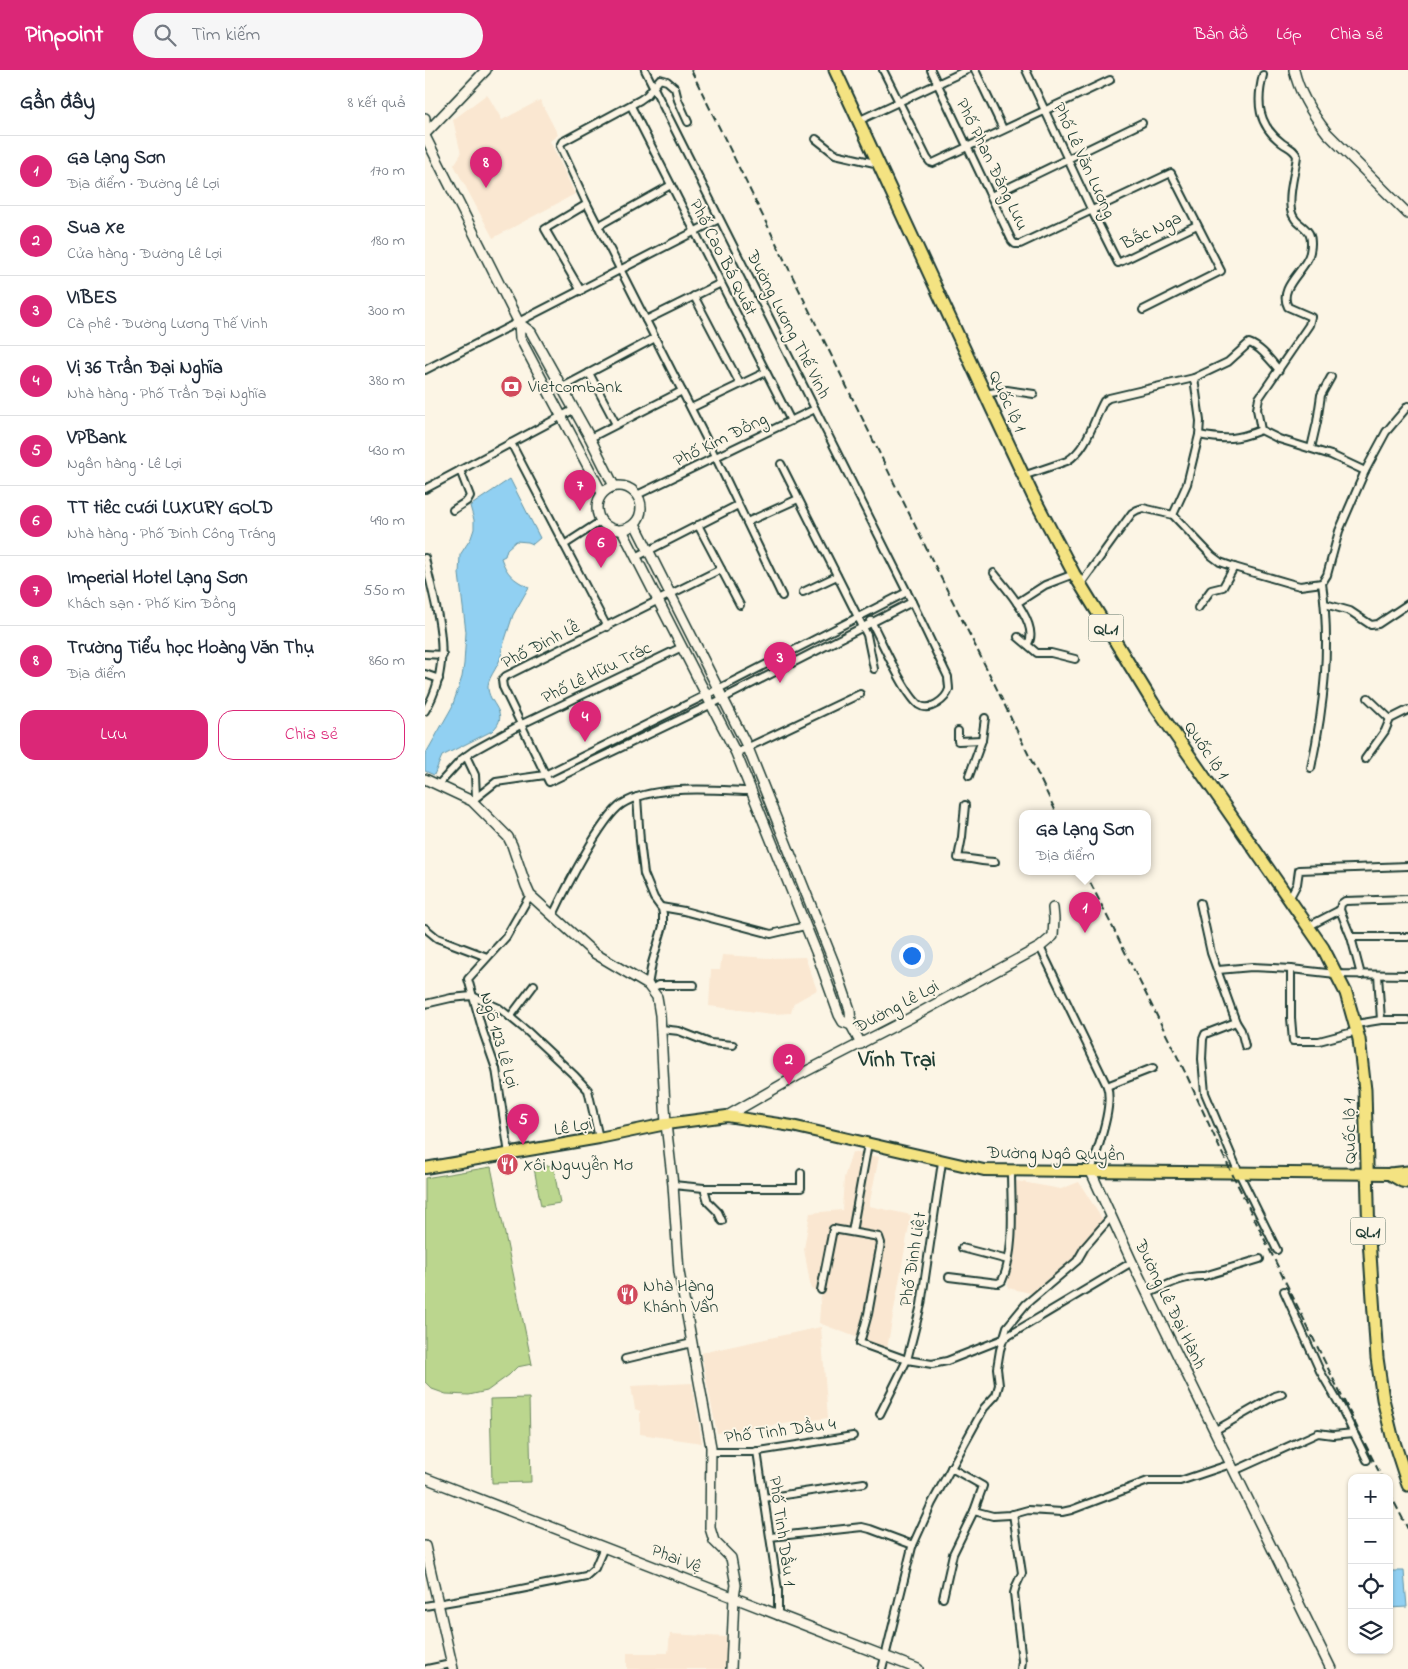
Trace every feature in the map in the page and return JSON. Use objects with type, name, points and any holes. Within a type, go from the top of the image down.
[{"type":"highway","name":"Quốc lộ 1","points":[[835,70],[1023,476],[1080,585],[1153,703],[1309,926],[1323,948],[1345,993],[1357,1028],[1365,1090],[1370,1258],[1377,1358],[1383,1399],[1392,1436],[1408,1485]]},
{"type":"highway","name":"Đường Ngô Quyền","points":[[1390,1174],[1408,1172]]},
{"type":"highway","name":"Đường Ngô Quyền","points":[[1390,1174],[1402,1181],[1408,1182]]},
{"type":"main road","name":"Lê Lợi","points":[[425,1168],[599,1138],[666,1124],[727,1116]]},
{"type":"main road","name":"Đường Ngô Quyền","points":[[727,1116],[792,1126],[942,1162],[984,1170],[1390,1174]]},
{"type":"street","points":[[425,134],[486,70]]},
{"type":"street","name":"Đường Lương Thế Vinh","points":[[645,70],[912,602],[947,678],[948,692],[941,700],[928,708],[919,705],[909,694],[871,621]]},
{"type":"street","points":[[883,70],[927,158],[933,163],[1110,80]]},
{"type":"street","name":"Phố Phan Đăng Lưu","points":[[931,70],[1015,244],[1020,244],[1091,210]]},
{"type":"street","points":[[858,121],[967,70]]},
{"type":"street","points":[[975,70],[1003,129]]},
{"type":"street","name":"Phố Lê Văn Lương","points":[[1026,70],[1117,263]]},
{"type":"street","points":[[1294,70],[1308,106],[1322,126],[1408,214]]},
{"type":"street","points":[[1261,430],[1257,409],[1259,398],[1311,321],[1309,315],[1287,306],[1285,302],[1290,284],[1308,259],[1311,239],[1308,230],[1295,219],[1291,212],[1297,156],[1295,151],[1270,133],[1261,118],[1259,88],[1263,75]]},
{"type":"street","points":[[688,122],[675,88],[667,81],[660,79],[647,95],[631,106],[603,119],[560,143],[559,146],[716,458],[782,596]]},
{"type":"street","name":"Phố Cao Bá Quát","points":[[631,106],[791,421]]},
{"type":"street","points":[[425,118],[425,134],[519,323],[520,338],[602,493]]},
{"type":"street","points":[[991,196],[1143,123]]},
{"type":"street","points":[[816,140],[835,154],[879,164]]},
{"type":"street","points":[[1091,210],[1171,172],[1221,271],[1143,310]]},
{"type":"street","points":[[598,226],[671,185]]},
{"type":"street","points":[[581,291],[545,230],[587,204]]},
{"type":"street","points":[[425,370],[719,219]]},
{"type":"street","name":"Bắc Nga","points":[[1117,263],[1197,224]]},
{"type":"street","points":[[646,320],[721,283]]},
{"type":"street","points":[[694,296],[740,384]]},
{"type":"street","points":[[519,323],[531,332],[590,438],[614,486]]},
{"type":"street","points":[[561,388],[655,338]]},
{"type":"street","points":[[1023,476],[1074,457],[1085,442],[1104,401],[1109,398],[1194,378],[1228,362],[1249,343],[1265,355],[1279,370]]},
{"type":"street","points":[[536,370],[548,363]]},
{"type":"street","points":[[691,408],[766,372]]},
{"type":"street","points":[[589,374],[616,424]]},
{"type":"street","points":[[1311,448],[1321,395],[1331,376]]},
{"type":"street","points":[[1173,515],[1187,484],[1199,435],[1200,421],[1194,378]]},
{"type":"street","points":[[985,394],[1007,390],[1034,394]]},
{"type":"street","points":[[590,438],[682,391]]},
{"type":"street","points":[[1311,768],[1324,698],[1327,653],[1322,583],[1329,568],[1339,531],[1365,471],[1386,432],[1408,406]]},
{"type":"street","name":"Phố Kim Đồng","points":[[637,496],[815,409]]},
{"type":"street","points":[[425,489],[573,410]]},
{"type":"street","points":[[1199,435],[1225,440],[1261,430],[1311,448],[1365,471]]},
{"type":"street","points":[[511,443],[607,627]]},
{"type":"street","points":[[781,464],[869,640],[873,669]]},
{"type":"street","points":[[453,510],[467,501],[470,496],[461,470]]},
{"type":"street","points":[[614,486],[627,487],[637,496],[641,507],[641,513],[635,524],[622,530],[610,528],[601,521],[597,507],[602,493],[614,486]]},
{"type":"street","points":[[747,522],[798,499]]},
{"type":"street","points":[[636,557],[739,505]]},
{"type":"street","points":[[1080,585],[1121,528],[1137,510],[1149,508],[1173,515],[1220,562],[1300,586],[1322,583]]},
{"type":"street","points":[[565,546],[601,521]]},
{"type":"street","points":[[635,524],[748,748],[765,795],[834,963],[850,1010],[851,1025],[861,1044]]},
{"type":"street","points":[[698,525],[740,606]]},
{"type":"street","points":[[622,530],[736,753],[839,1015],[843,1022],[851,1025]]},
{"type":"street","points":[[425,558],[441,634],[443,655],[439,679],[425,711]]},
{"type":"street","points":[[1198,608],[1211,590],[1223,587],[1233,567]]},
{"type":"street","name":"Phố Đinh Lễ","points":[[712,704],[551,782],[548,781],[545,775],[503,687],[502,680],[506,676],[721,569]]},
{"type":"street","points":[[994,573],[1017,603],[1028,624],[1030,639],[1028,644]]},
{"type":"street","points":[[1017,603],[1045,585],[1074,574]]},
{"type":"street","points":[[803,592],[837,576]]},
{"type":"street","points":[[474,799],[496,782],[545,775],[907,592]]},
{"type":"street","points":[[712,704],[871,621],[912,602]]},
{"type":"street","points":[[1325,604],[1351,610],[1371,625],[1378,624],[1408,604]]},
{"type":"street","points":[[1018,637],[1037,653],[1051,653],[1075,659]]},
{"type":"street","points":[[682,647],[694,640]]},
{"type":"street","name":"Phố Lê Hữu Trác","points":[[432,781],[466,756],[522,724],[682,647]]},
{"type":"street","points":[[425,654],[443,655]]},
{"type":"street","points":[[770,661],[775,670]]},
{"type":"street","points":[[425,674],[439,679]]},
{"type":"street","points":[[736,753],[806,718],[860,694]]},
{"type":"street","points":[[1368,698],[1390,719]]},
{"type":"street","points":[[1365,759],[1385,731],[1390,719],[1408,710]]},
{"type":"street","points":[[969,776],[982,740],[985,718]]},
{"type":"street","points":[[958,731],[958,741],[982,740]]},
{"type":"street","points":[[466,756],[475,775],[474,799]]},
{"type":"street","points":[[432,781],[474,799],[508,837],[530,895],[594,953],[650,987],[655,992],[659,1004],[666,1124],[673,1185],[679,1272],[711,1452],[710,1528],[714,1541],[731,1558],[736,1585],[731,1669]]},
{"type":"street","points":[[553,915],[583,858],[613,812],[622,804],[637,797],[671,790],[765,795]]},
{"type":"street","points":[[637,797],[642,862],[651,890],[663,914],[663,926],[652,963],[650,987]]},
{"type":"street","points":[[965,805],[963,837],[958,858],[970,858],[980,862],[995,862]]},
{"type":"street","points":[[1289,899],[1297,884],[1299,870],[1408,866]]},
{"type":"street","points":[[793,898],[806,893]]},
{"type":"street","name":"Ngõ 123 Lê Lợi","points":[[509,1154],[496,1069],[468,978],[506,937],[530,895]]},
{"type":"street","points":[[1361,975],[1351,937],[1340,910],[1341,904],[1345,901],[1408,899]]},
{"type":"street","points":[[1199,903],[1211,953],[1236,1022],[1241,1030],[1245,1046]]},
{"type":"street","points":[[661,907],[684,910],[771,934],[805,926]]},
{"type":"street","name":"Đường Lê Lợi","points":[[727,1116],[797,1076],[861,1044],[1040,947],[1053,936],[1053,908]]},
{"type":"street","points":[[1309,926],[1340,910]]},
{"type":"street","points":[[425,928],[437,938],[487,957]]},
{"type":"street","points":[[1351,937],[1408,937]]},
{"type":"street","points":[[1040,947],[1110,1095],[1109,1107],[1091,1172]]},
{"type":"street","points":[[822,969],[834,963]]},
{"type":"street","points":[[1218,970],[1252,967],[1336,974],[1408,975]]},
{"type":"street","points":[[1291,969],[1293,1041],[1319,1041],[1381,1020],[1408,1020]]},
{"type":"street","points":[[1378,975],[1381,1020]]},
{"type":"street","points":[[510,1017],[533,985]]},
{"type":"street","points":[[650,987],[658,985],[694,985]]},
{"type":"street","points":[[425,1004],[451,998],[472,996],[499,1008],[561,1062],[588,1090],[599,1138]]},
{"type":"street","points":[[1236,1022],[1205,1034],[1202,1059],[1205,1093],[1239,1173],[1277,1250]]},
{"type":"street","points":[[661,1029],[679,1030],[710,1042],[733,1045]]},
{"type":"street","points":[[1107,1086],[1153,1068]]},
{"type":"street","points":[[852,1232],[868,1144]]},
{"type":"street","name":"Phố Đinh Liệt","points":[[880,1414],[907,1360],[921,1305],[942,1162]]},
{"type":"street","points":[[949,1277],[1000,1283],[1005,1275],[1011,1242],[1011,1171]]},
{"type":"street","name":"Đường Lê Đại Hành","points":[[1091,1172],[1147,1294],[1331,1669]]},
{"type":"street","points":[[673,1185],[704,1188],[801,1188],[801,1173]]},
{"type":"street","points":[[704,1188],[708,1202],[718,1212],[722,1222]]},
{"type":"street","points":[[882,1669],[913,1545],[932,1502],[984,1408],[996,1395],[999,1385],[998,1359],[1007,1327],[1026,1304],[1077,1261],[1085,1248],[1111,1217]]},
{"type":"street","points":[[821,1290],[833,1229],[879,1237],[881,1242],[868,1314],[860,1343],[907,1360],[932,1364],[947,1361],[1003,1339],[1132,1262]]},
{"type":"street","points":[[962,1248],[1008,1260]]},
{"type":"street","points":[[1147,1294],[1184,1278],[1204,1276],[1260,1259]]},
{"type":"street","points":[[1284,1291],[1321,1372],[1341,1407],[1367,1460]]},
{"type":"street","points":[[625,1360],[692,1343]]},
{"type":"street","points":[[1214,1431],[1275,1396],[1282,1394]]},
{"type":"street","points":[[974,1510],[993,1516],[1028,1510],[1062,1512],[1149,1481],[1180,1481],[1233,1468],[1318,1433],[1333,1435],[1354,1433]]},
{"type":"street","name":"Phố Tinh Dầu 4","points":[[711,1452],[757,1451],[853,1436]]},
{"type":"street","name":"Phố Tinh Dầu 1","points":[[757,1451],[778,1590],[778,1616]]},
{"type":"street","points":[[943,1598],[953,1554],[983,1486],[951,1468]]},
{"type":"street","name":"Phai Vệ","points":[[425,1478],[918,1669]]},
{"type":"street","points":[[764,1498],[863,1483]]},
{"type":"street","points":[[1013,1514],[1022,1573],[1014,1593],[1022,1661],[1021,1669]]},
{"type":"street","points":[[770,1537],[862,1527],[913,1545]]},
{"type":"street","points":[[425,1546],[452,1667],[427,1669]]},
{"type":"street","points":[[425,1606],[586,1576],[595,1568],[604,1547]]},
{"type":"shaded area","points":[[487,94],[502,120],[540,100],[558,135],[550,141],[575,194],[493,238],[454,165],[461,154],[453,120]]},
{"type":"shaded area","points":[[722,955],[770,958],[805,957],[817,990],[794,1003],[791,1013],[772,1014],[709,1006],[711,970],[720,970]]},
{"type":"shaded area","points":[[852,1152],[879,1157],[869,1206],[911,1215],[887,1349],[819,1323],[821,1294],[811,1289],[804,1249],[810,1213],[842,1210],[844,1178]]},
{"type":"shaded area","points":[[1011,1180],[1061,1189],[1079,1182],[1107,1227],[1088,1249],[1089,1254],[1039,1295],[1008,1288]]},
{"type":"shaded area","points":[[821,1327],[828,1418],[717,1433],[701,1353]]},
{"type":"shaded area","points":[[692,1383],[702,1443],[640,1434],[640,1411],[635,1409],[631,1386]]},
{"type":"shaded area","points":[[670,1634],[726,1637],[726,1669],[627,1669],[627,1653],[668,1653]]},
{"type":"green space","points":[[553,1165],[560,1203],[541,1206],[534,1168]]},
{"type":"green space","points":[[491,1167],[532,1364],[517,1367],[487,1391],[469,1395],[446,1394],[432,1389],[425,1382],[425,1178]]},
{"type":"green space","points":[[529,1398],[531,1482],[492,1483],[490,1399]]},
{"type":"water","points":[[510,479],[540,538],[533,544],[516,541],[507,549],[505,556],[501,558],[511,576],[529,587],[513,615],[500,660],[490,678],[488,686],[500,719],[498,725],[492,731],[442,756],[434,775],[425,771],[425,755],[452,707],[462,677],[464,664],[466,632],[459,574],[460,555],[471,538],[474,529],[474,520],[470,506]]},
{"type":"water","points":[[1393,1571],[1404,1571],[1407,1607],[1393,1608]]},
{"type":"railway","points":[[691,70],[1055,810]]},
{"type":"railway","points":[[1086,875],[1187,1076],[1221,1151],[1380,1474]]},
{"type":"railway","points":[[1393,1500],[1408,1529]]},
{"type":"place","name":"Trường Tiểu học Hoàng Văn Thụ","points":[[486,188]]},
{"type":"place","name":"Vietcombank","points":[[512,386]]},
{"type":"place","name":"Imperial Hotel Lạng Sơn","points":[[580,511]]},
{"type":"place","name":"TT tiêc cưới LUXURY GOLD","points":[[601,568]]},
{"type":"place","name":"VIBES","points":[[780,683]]},
{"type":"place","name":"Vị 36 Trần Đại Nghĩa","points":[[585,742]]},
{"type":"place","name":"Ga Lạng Sơn","points":[[1085,933]]},
{"type":"place","name":"Sua Xe","points":[[789,1085]]},
{"type":"place","name":"VPBank","points":[[523,1145]]},
{"type":"place","name":"Xôi Nguyễn Mơ","points":[[507,1164]]},
{"type":"place","name":"Nhà Hàng Khánh Vân","points":[[627,1295]]},
{"type":"district","name":"Vĩnh Trại","points":[[897,1058]]}]
